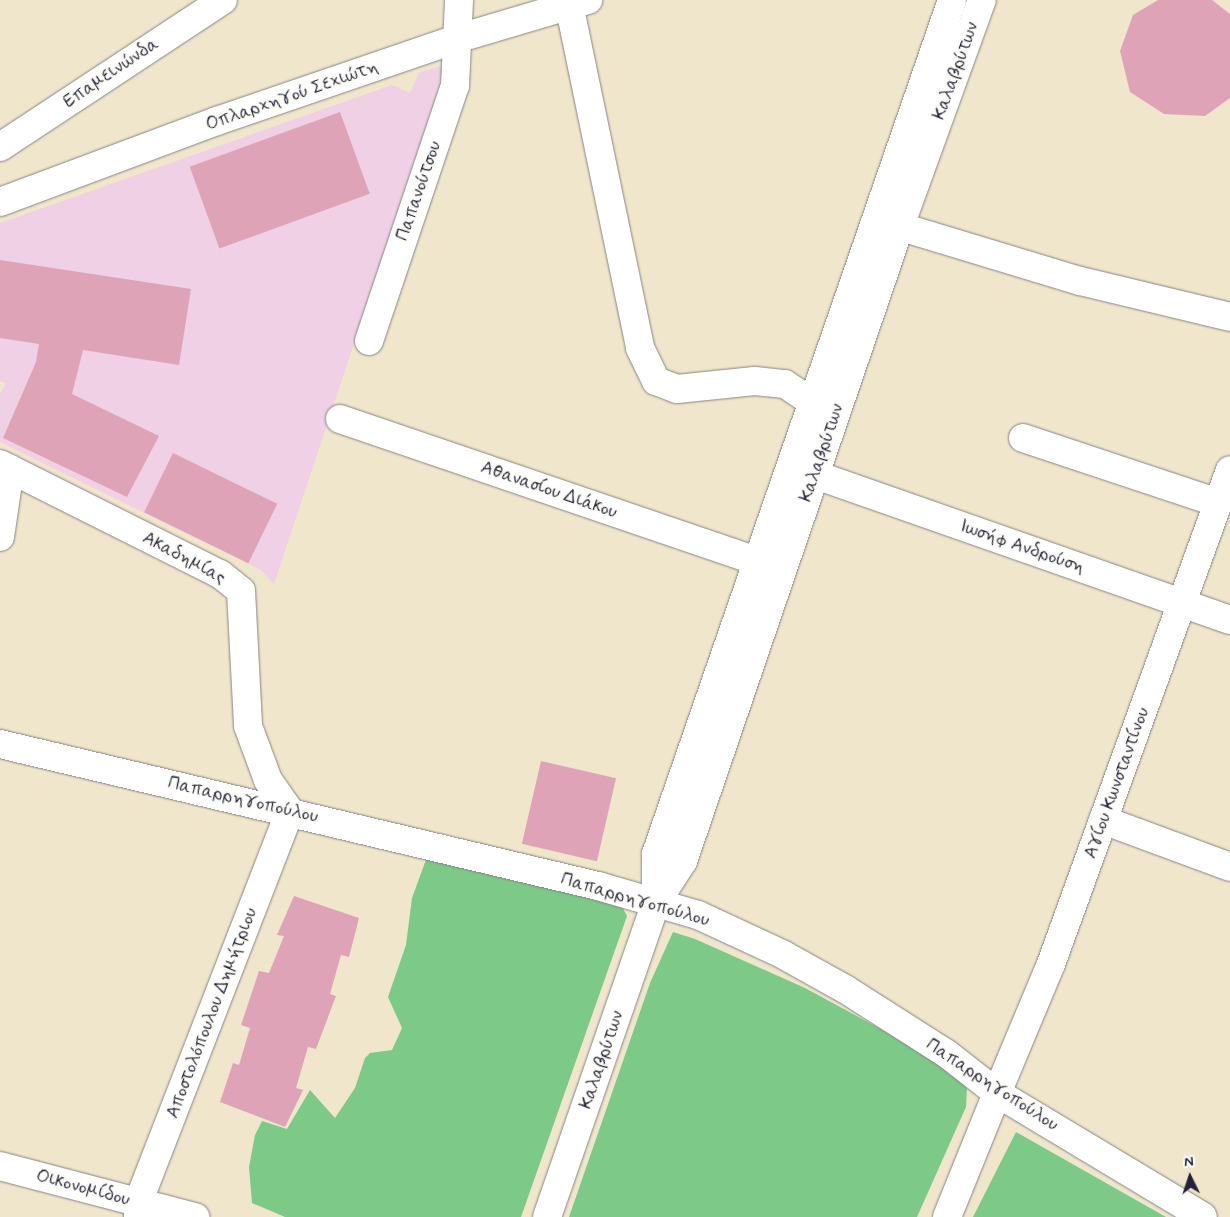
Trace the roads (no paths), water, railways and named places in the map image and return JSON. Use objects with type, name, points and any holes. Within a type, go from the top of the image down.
[{"type":"street","name":"Επαμεινώνδα","points":[[0,147],[198,7],[223,0]]},
{"type":"street","name":"Παπανούτσου","points":[[369,341],[455,86],[459,0]]},
{"type":"street","name":"Καλαβρύτων","points":[[547,1217],[656,903],[683,861],[802,470],[888,223],[952,0]]},
{"type":"street","name":"Καλαβρύτων","points":[[656,903],[656,854],[758,561],[802,470],[813,403],[982,0]]},
{"type":"street","name":"Οπλαρχηγού Σεχιώτη","points":[[0,202],[217,121],[456,39],[579,2]]},
{"type":"street","points":[[579,2],[640,348],[656,381],[676,390],[755,381],[785,384],[813,403]]},
{"type":"street","points":[[888,223],[1080,282],[1230,317]]},
{"type":"street","name":"Αθανασίου Διάκου","points":[[340,419],[758,561]]},
{"type":"street","points":[[1022,438],[1218,503]]},
{"type":"street","points":[[0,537],[5,467]]},
{"type":"street","name":"Ακαδημίας","points":[[5,467],[220,574],[241,591],[248,726],[268,780],[290,811]]},
{"type":"street","name":"Ιωσήφ Ανδρούση","points":[[802,470],[1230,620]]},
{"type":"street","name":"Αγίου Κωνσταντίνου","points":[[947,1217],[1051,964],[1184,603],[1230,470]]},
{"type":"street","name":"Παπαρρηγοπούλου","points":[[0,744],[290,811],[698,915],[782,954],[846,989],[947,1054],[997,1093],[1202,1217]]},
{"type":"street","name":"Αποστολόπουλου Δημήτριου","points":[[138,1210],[290,811]]},
{"type":"street","points":[[1103,820],[1230,867]]},
{"type":"street","name":"Οικονομίδου","points":[[0,1166],[138,1210],[195,1217]]}]
